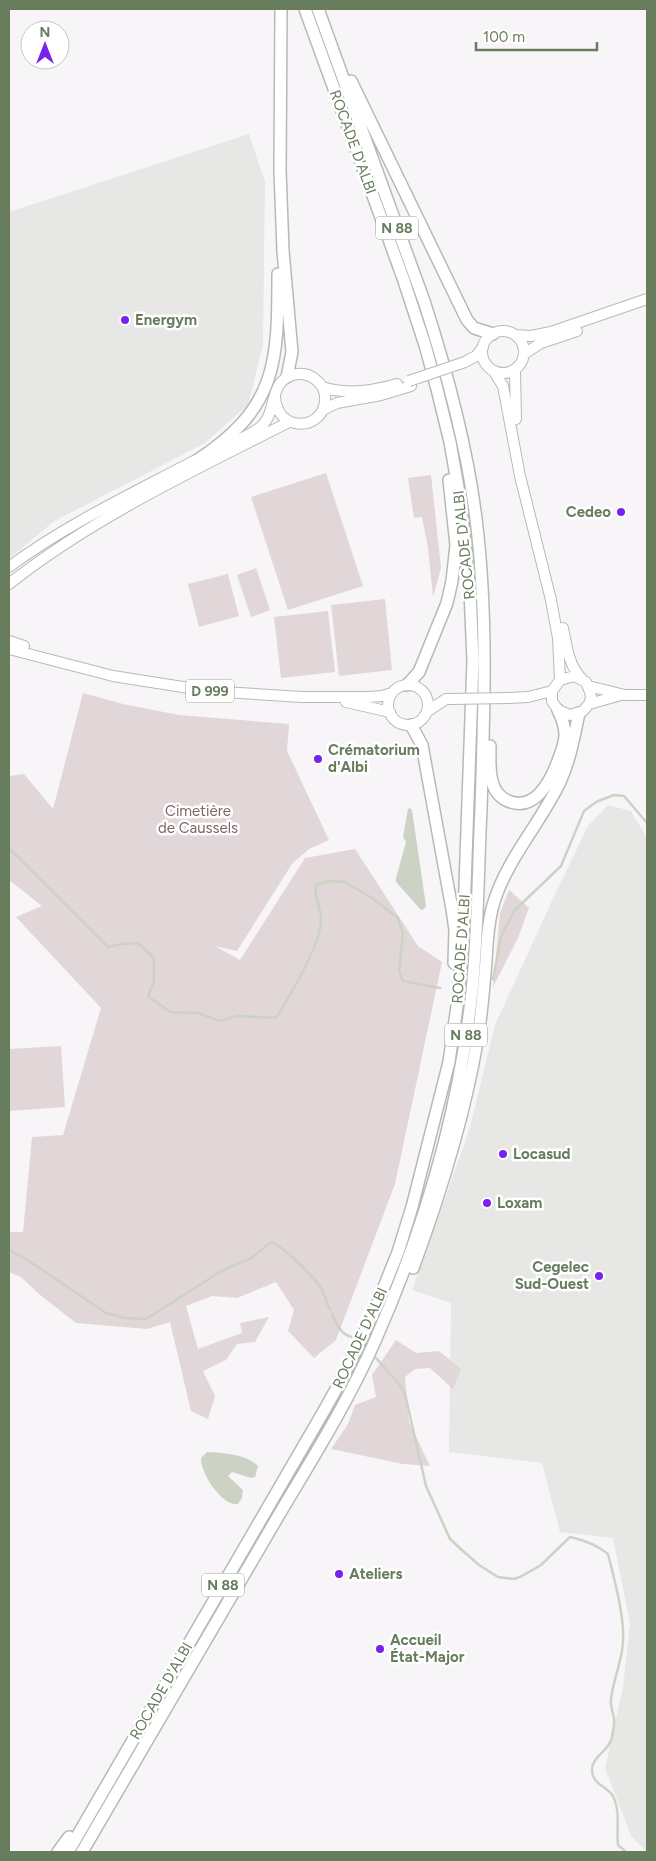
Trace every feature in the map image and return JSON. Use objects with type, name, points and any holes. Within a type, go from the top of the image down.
[{"type":"highway","points":[[196,460],[216,447],[241,426],[264,392],[277,341],[281,9]]},
{"type":"highway","name":"ROCADE D'ALBI","points":[[68,1852],[305,1445],[345,1373],[376,1307],[398,1252],[412,1207],[447,1070],[458,999],[463,942],[473,661],[471,599],[460,499],[450,442],[422,337],[305,9]]},
{"type":"highway","name":"ROCADE D'ALBI","points":[[82,1852],[309,1463],[373,1345],[403,1273],[428,1201],[454,1100],[464,1046],[473,977],[484,710],[482,592],[476,519],[462,441],[448,380],[424,301],[318,9]]},
{"type":"highway","points":[[334,55],[346,70],[467,320],[474,328],[493,334]]},
{"type":"highway","points":[[280,170],[283,251],[292,352],[287,377]]},
{"type":"highway","points":[[407,685],[419,672],[446,603],[452,582],[456,545],[446,459],[450,442]]},
{"type":"highway","points":[[484,710],[489,723],[491,780],[501,797],[510,802],[521,803],[532,800],[541,793],[555,768],[564,744],[564,722],[556,708]]},
{"type":"highway","points":[[373,1345],[410,1275],[432,1216],[457,1136],[476,1046],[487,934],[493,904],[500,884],[560,782],[573,744],[579,714]]},
{"type":"highway","points":[[411,725],[422,745],[452,909],[455,930],[454,986],[458,999]]},
{"type":"highway","points":[[58,1852],[72,1833],[85,1823]]},
{"type":"main road","points":[[466,364],[476,356],[493,334],[504,332],[531,336],[551,332],[647,299]]},
{"type":"main road","points":[[275,396],[278,411],[289,422],[296,424],[311,422],[323,410],[337,403],[381,395],[466,364],[477,364],[504,373],[515,370],[519,366],[524,354],[541,343],[647,306]]},
{"type":"main road","points":[[515,335],[520,340],[524,354]]},
{"type":"main road","points":[[483,347],[483,357],[503,386],[522,486],[554,615],[558,638],[560,680]]},
{"type":"main road","points":[[515,370],[515,410],[533,509],[552,579],[571,662],[575,672],[585,683],[591,698],[589,704],[579,714],[570,715],[528,697]]},
{"type":"main road","points":[[9,567],[107,506],[196,460],[218,451],[259,428],[268,419],[281,382],[287,377],[301,374],[308,375],[322,386],[336,391],[353,392],[410,383]]},
{"type":"main road","points":[[322,386],[325,394],[323,410]]},
{"type":"main road","points":[[9,584],[53,552],[120,510],[289,422]]},
{"type":"main road","name":"D 999","points":[[9,641],[114,671],[128,678]]},
{"type":"main road","name":"D 999","points":[[9,649],[113,676],[208,691],[368,697],[392,693]]},
{"type":"main road","points":[[556,708],[552,691],[560,680],[574,676],[585,683],[625,695]]},
{"type":"main road","points":[[428,711],[428,701],[425,694],[419,688],[407,685],[401,686],[392,693],[388,702],[390,712],[398,722],[411,725],[422,720],[428,711],[448,699]]},
{"type":"main road","points":[[425,694],[448,699],[508,698],[528,697],[552,691]]},
{"type":"main road","points":[[589,704],[625,695],[647,695]]},
{"type":"main road","name":"D 999","points":[[302,696],[358,704],[390,712]]},
{"type":"shaded area","points":[[249,134],[265,182],[263,345],[248,405],[205,443],[53,522],[9,559],[9,212]]},
{"type":"shaded area","points":[[608,805],[631,811],[647,838],[647,1852],[631,1836],[605,1768],[623,1687],[630,1624],[613,1538],[560,1532],[542,1463],[449,1452],[451,1303],[412,1290],[469,1131],[495,1025],[588,826]]},
{"type":"shaded area","points":[[408,809],[412,810],[426,906],[421,910],[396,882],[406,842],[403,837]]},
{"type":"shaded area","points":[[207,1452],[241,1457],[258,1466],[255,1477],[251,1478],[232,1472],[228,1476],[243,1490],[242,1498],[238,1504],[225,1500],[208,1479],[204,1472],[201,1458]]},
{"type":"green space","points":[[326,473],[363,586],[288,610],[251,497]]},
{"type":"green space","points":[[431,475],[441,568],[433,597],[428,548],[422,517],[414,518],[408,478]]},
{"type":"green space","points":[[256,568],[270,610],[251,617],[237,575]]},
{"type":"green space","points":[[228,574],[239,616],[199,627],[188,584]]},
{"type":"green space","points":[[385,599],[392,670],[339,676],[331,605]]},
{"type":"green space","points":[[328,611],[335,672],[281,678],[274,617]]},
{"type":"green space","name":"Cimetière de Caussels","points":[[83,693],[123,704],[179,715],[289,724],[287,751],[329,840],[309,849],[292,864],[237,951],[215,946],[240,960],[305,858],[355,849],[418,946],[442,962],[395,1184],[336,1340],[314,1358],[288,1331],[294,1310],[276,1282],[237,1298],[212,1296],[186,1306],[198,1349],[242,1333],[240,1323],[269,1317],[255,1342],[237,1344],[226,1360],[203,1371],[215,1396],[208,1419],[191,1411],[170,1322],[147,1329],[76,1323],[21,1277],[9,1272],[9,1232],[23,1232],[32,1137],[63,1135],[101,1008],[16,917],[42,906],[9,880],[9,776],[24,774],[53,809]]},
{"type":"green space","points":[[509,890],[529,908],[518,938],[493,987],[500,913]]},
{"type":"green space","points":[[61,1046],[65,1107],[9,1111],[9,1049]]},
{"type":"green space","points":[[396,1340],[416,1353],[439,1351],[461,1369],[453,1389],[430,1368],[415,1369],[405,1377],[409,1422],[430,1466],[403,1464],[331,1449],[348,1424],[355,1405],[376,1397],[372,1375]]},
{"type":"waterway","points":[[493,979],[501,937],[514,911],[561,866],[584,811],[596,802],[614,795],[624,796],[647,823]]},
{"type":"waterway","points":[[9,848],[108,947],[138,943],[154,958],[154,981],[148,996],[170,1012],[198,1013],[220,1021],[237,1016],[276,1018],[311,955],[320,929],[321,919],[315,889],[316,885],[328,881],[345,882],[372,898],[398,918],[403,933],[399,971],[403,981],[440,988]]},
{"type":"waterway","points":[[9,1250],[26,1259],[106,1313],[125,1318],[146,1319],[220,1272],[253,1257],[271,1242],[290,1255],[312,1277],[321,1288],[330,1310]]},
{"type":"waterway","points":[[332,1314],[342,1331],[352,1337]]},
{"type":"waterway","points":[[376,1358],[399,1384],[405,1394],[426,1486],[450,1539],[479,1565],[498,1577],[514,1579],[541,1565],[570,1537],[590,1543],[608,1554],[620,1603],[623,1640],[611,1699],[614,1720],[611,1742],[594,1761],[592,1771],[595,1779],[613,1796],[618,1814],[618,1845],[626,1852]]},
{"type":"place","name":"Energym","points":[[125,320]]},
{"type":"place","name":"Cedeo","points":[[621,512]]},
{"type":"place","name":"Crématorium d'Albi","points":[[318,759]]},
{"type":"place","name":"Locasud","points":[[503,1154]]},
{"type":"place","name":"Loxam","points":[[487,1203]]},
{"type":"place","name":"Cegelec Sud-Ouest","points":[[599,1276]]},
{"type":"place","name":"Ateliers","points":[[339,1574]]},
{"type":"place","name":"Accueil État-Major","points":[[380,1649]]}]
